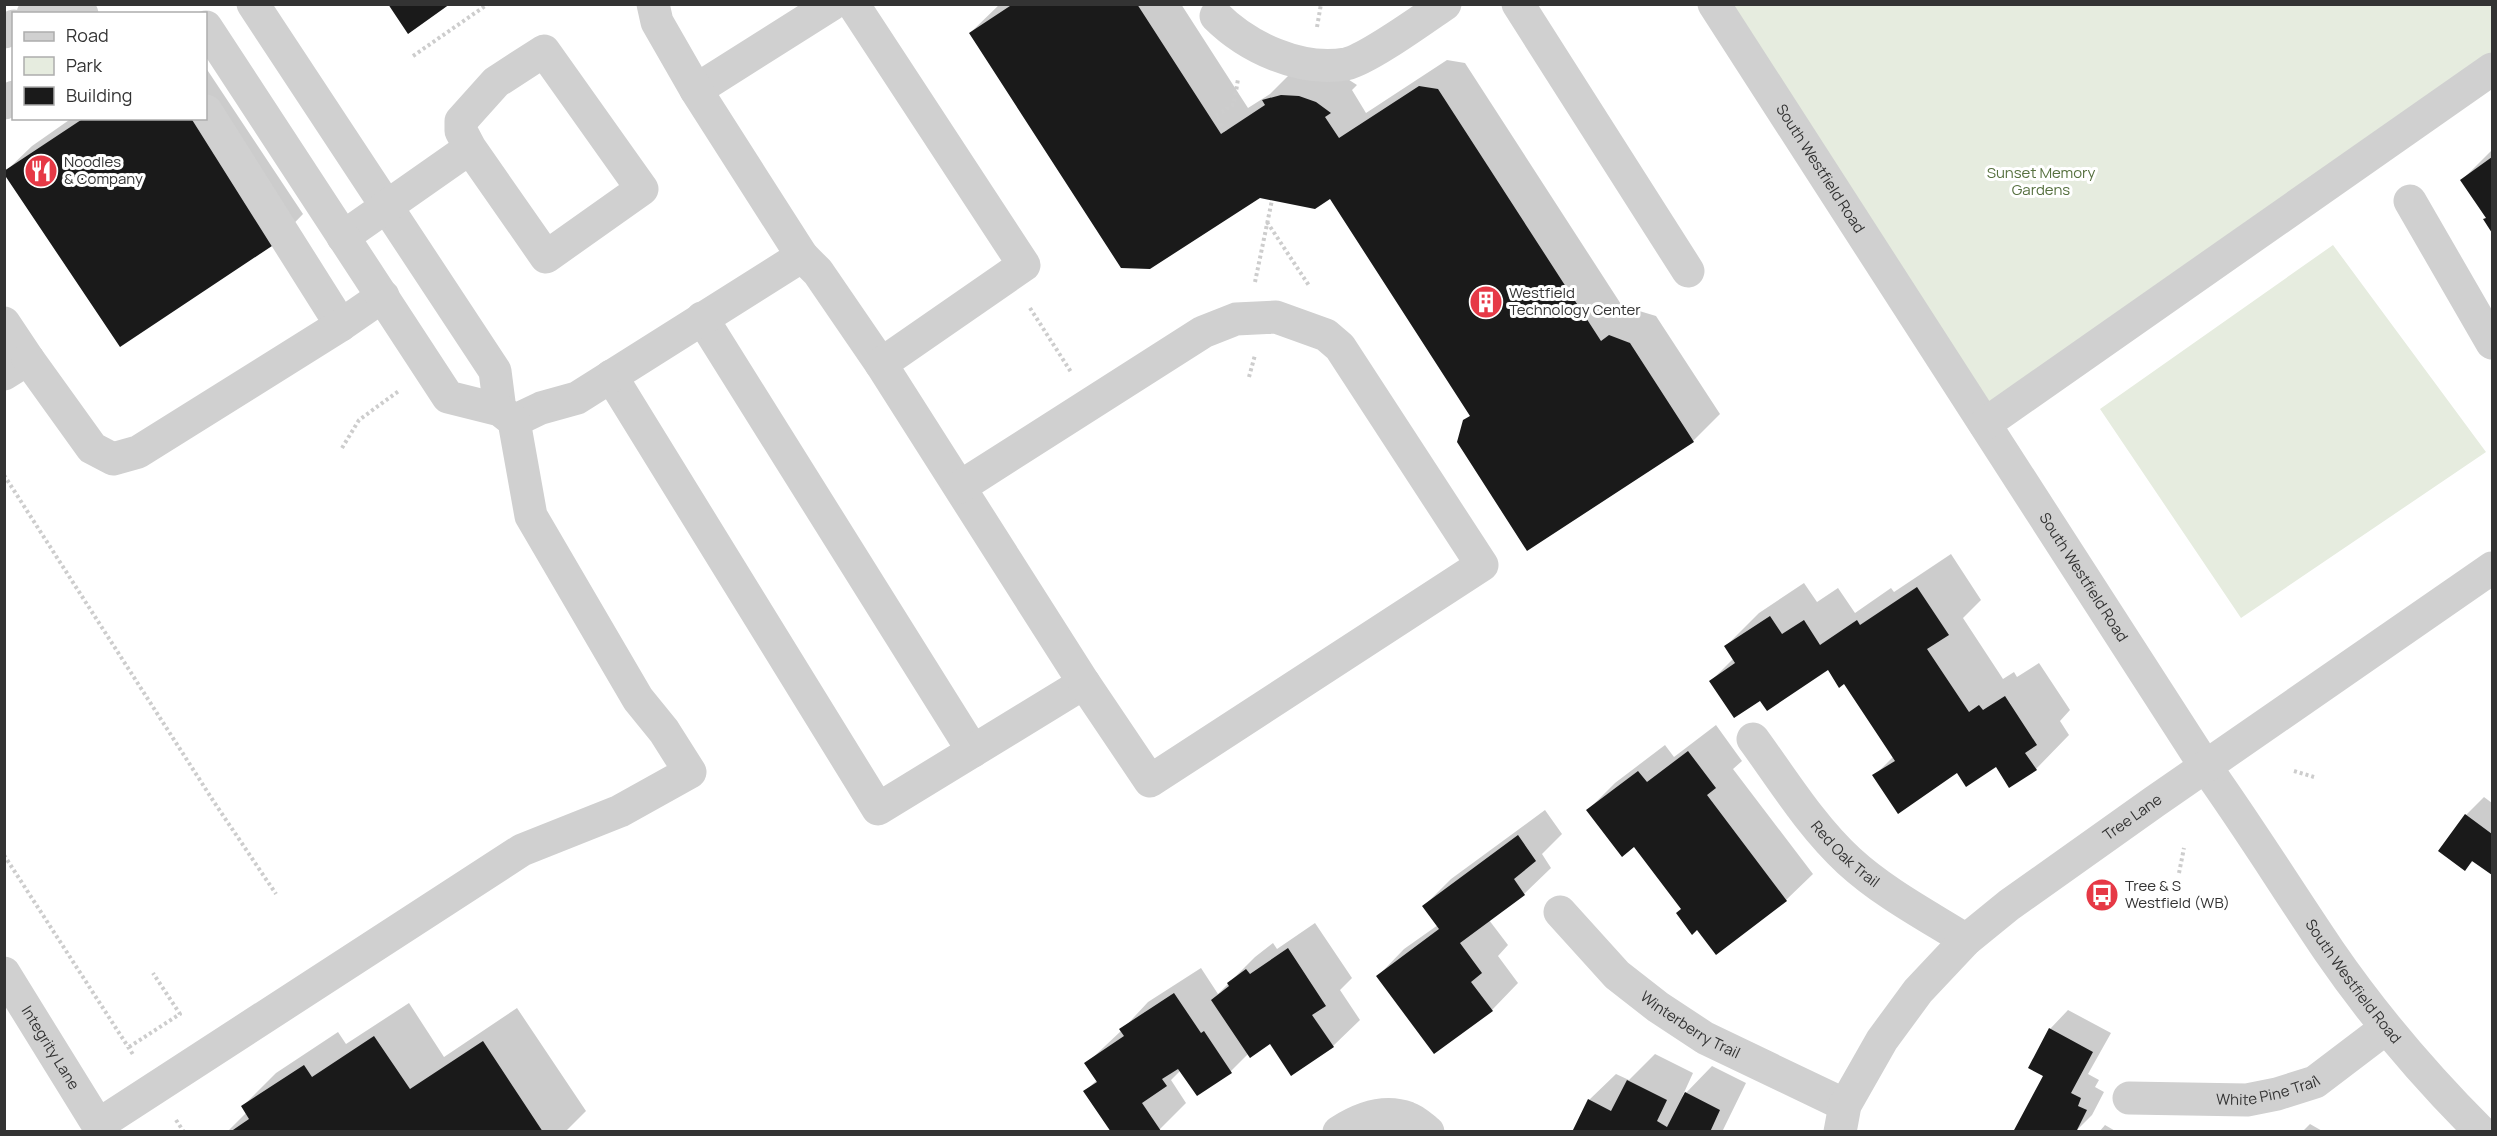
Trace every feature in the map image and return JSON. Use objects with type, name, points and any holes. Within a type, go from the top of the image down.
[{"type":"street","points":[[155,1088],[522,850],[620,811],[690,772],[664,731],[639,699],[531,516],[495,371],[253,4]]},
{"type":"street","points":[[653,4],[657,22],[696,90],[802,256],[818,272],[881,364],[1084,683],[1150,781],[1482,565],[1340,346],[1326,335],[1276,317],[1236,319],[1203,332],[960,487]]},
{"type":"street","points":[[696,90],[832,4]]},
{"type":"street","points":[[854,4],[1024,265],[881,364]]},
{"type":"street","points":[[1216,16],[1232,32],[1249,43],[1282,56],[1310,64],[1347,64],[1396,37],[1445,4]]},
{"type":"street","points":[[1518,4],[1688,271]]},
{"type":"street","name":"South Westfield Road","points":[[1714,4],[2205,766],[2238,811],[2330,952],[2386,1028],[2481,1131]]},
{"type":"street","points":[[207,29],[448,397],[507,415],[577,398],[802,256]]},
{"type":"street","points":[[544,51],[642,189],[546,256],[471,148],[461,131],[461,121],[496,82],[544,51]]},
{"type":"street","points":[[1985,424],[2493,69]]},
{"type":"street","points":[[207,113],[341,325]]},
{"type":"street","points":[[343,237],[471,148]]},
{"type":"street","points":[[2410,201],[2493,344]]},
{"type":"street","points":[[4,323],[16,366],[92,448],[113,459],[138,452],[341,325],[383,296]]},
{"type":"street","points":[[702,318],[973,751]]},
{"type":"street","points":[[611,376],[878,810],[1084,683]]},
{"type":"street","name":"Tree Lane","points":[[1842,1118],[1882,1040],[1918,991],[1966,940],[2009,905],[2205,766],[2493,568]]},
{"type":"street","name":"Red Oak Trail","points":[[1753,739],[1815,822],[1848,860],[1879,886],[1966,940]]},
{"type":"street","name":"Winterberry Trail","points":[[1560,912],[1617,975],[1658,1008],[1842,1118]]},
{"type":"street","name":"Integrity Lane","points":[[4,973],[98,1125],[155,1088]]},
{"type":"street","name":"White Pine Trail","points":[[2129,1098],[2247,1100],[2277,1094],[2315,1082],[2386,1028]]},
{"type":"street","points":[[1338,1131],[1356,1120],[1383,1114],[1409,1118],[1428,1131]]},
{"type":"path","points":[[413,56],[488,4]]},
{"type":"path","points":[[1316,32],[1321,4]]},
{"type":"path","points":[[1225,131],[1216,116],[1234,104],[1238,78]]},
{"type":"path","points":[[1254,287],[1272,200]]},
{"type":"path","points":[[1268,222],[1311,289]]},
{"type":"path","points":[[1008,275],[1076,380]]},
{"type":"path","points":[[342,448],[359,420],[403,387]]},
{"type":"path","points":[[4,475],[214,802],[276,894]]},
{"type":"path","points":[[2294,771],[2314,777]]},
{"type":"path","points":[[2180,873],[2184,848]]},
{"type":"path","points":[[4,855],[184,1131]]},
{"type":"path","points":[[129,1047],[180,1014],[153,973]]},
{"type":"green space","name":"Sunset Memory Gardens","points":[[1714,5],[2492,5],[2492,83],[1981,417]]},
{"type":"green space","points":[[2333,245],[2486,452],[2241,618],[2100,409]]},
{"type":"building","points":[[388,4],[450,4],[408,34]]},
{"type":"building","name":"Westfield Technology Center","points":[[1013,4],[1137,4],[1221,134],[1265,105],[1262,100],[1281,95],[1299,96],[1316,102],[1331,113],[1325,117],[1339,138],[1419,86],[1438,89],[1601,341],[1609,335],[1630,343],[1694,442],[1527,551],[1457,442],[1463,420],[1470,416],[1330,199],[1315,209],[1260,198],[1150,269],[1121,268],[969,33]]},
{"type":"building","points":[[81,120],[196,120],[278,242],[120,347],[4,171]]},
{"type":"building","points":[[2492,157],[2492,233],[2483,219],[2486,218],[2460,180]]},
{"type":"building","points":[[1917,587],[1949,635],[1927,649],[1969,712],[1979,705],[1983,710],[2005,696],[2037,745],[2025,753],[2037,770],[2009,788],[1996,767],[1966,787],[1957,773],[1898,814],[1872,775],[1895,761],[1844,684],[1839,688],[1828,670],[1767,711],[1760,701],[1734,718],[1709,681],[1735,663],[1724,646],[1770,616],[1782,634],[1804,620],[1820,645],[1857,620],[1860,625]]},
{"type":"building","points":[[1688,751],[1716,788],[1707,795],[1787,901],[1716,955],[1697,930],[1692,935],[1676,913],[1681,909],[1634,847],[1622,857],[1586,810],[1638,771],[1647,782]]},
{"type":"building","points":[[2465,814],[2492,834],[2492,875],[2472,861],[2465,871],[2438,851]]},
{"type":"building","points":[[1518,835],[1536,861],[1514,879],[1525,895],[1460,943],[1482,973],[1471,982],[1493,1011],[1434,1054],[1376,976],[1439,929],[1422,906]]},
{"type":"building","points":[[1288,948],[1326,1006],[1312,1015],[1334,1047],[1291,1076],[1270,1044],[1250,1058],[1211,1000],[1229,986],[1227,983],[1246,969],[1250,974]]},
{"type":"building","points":[[1174,993],[1201,1033],[1204,1031],[1232,1073],[1197,1096],[1178,1069],[1162,1079],[1167,1086],[1142,1103],[1161,1131],[1111,1132],[1083,1091],[1097,1082],[1084,1063],[1124,1036],[1119,1029]]},
{"type":"building","points":[[2049,1028],[2093,1052],[2071,1093],[2081,1098],[2078,1106],[2087,1110],[2076,1132],[2013,1132],[2043,1076],[2028,1068]]},
{"type":"building","points":[[374,1036],[410,1089],[483,1041],[543,1132],[230,1132],[249,1119],[241,1106],[304,1065],[312,1077]]},
{"type":"building","points":[[1627,1080],[1667,1100],[1657,1121],[1667,1127],[1685,1092],[1720,1110],[1710,1132],[1572,1132],[1588,1099],[1611,1111]]},
{"type":"place","name":"Noodles & Company","points":[[41,171]]},
{"type":"place","name":"Westfield Technology Center","points":[[1486,302]]},
{"type":"place","name":"Tree & S Westfield (WB)","points":[[2102,895]]}]
